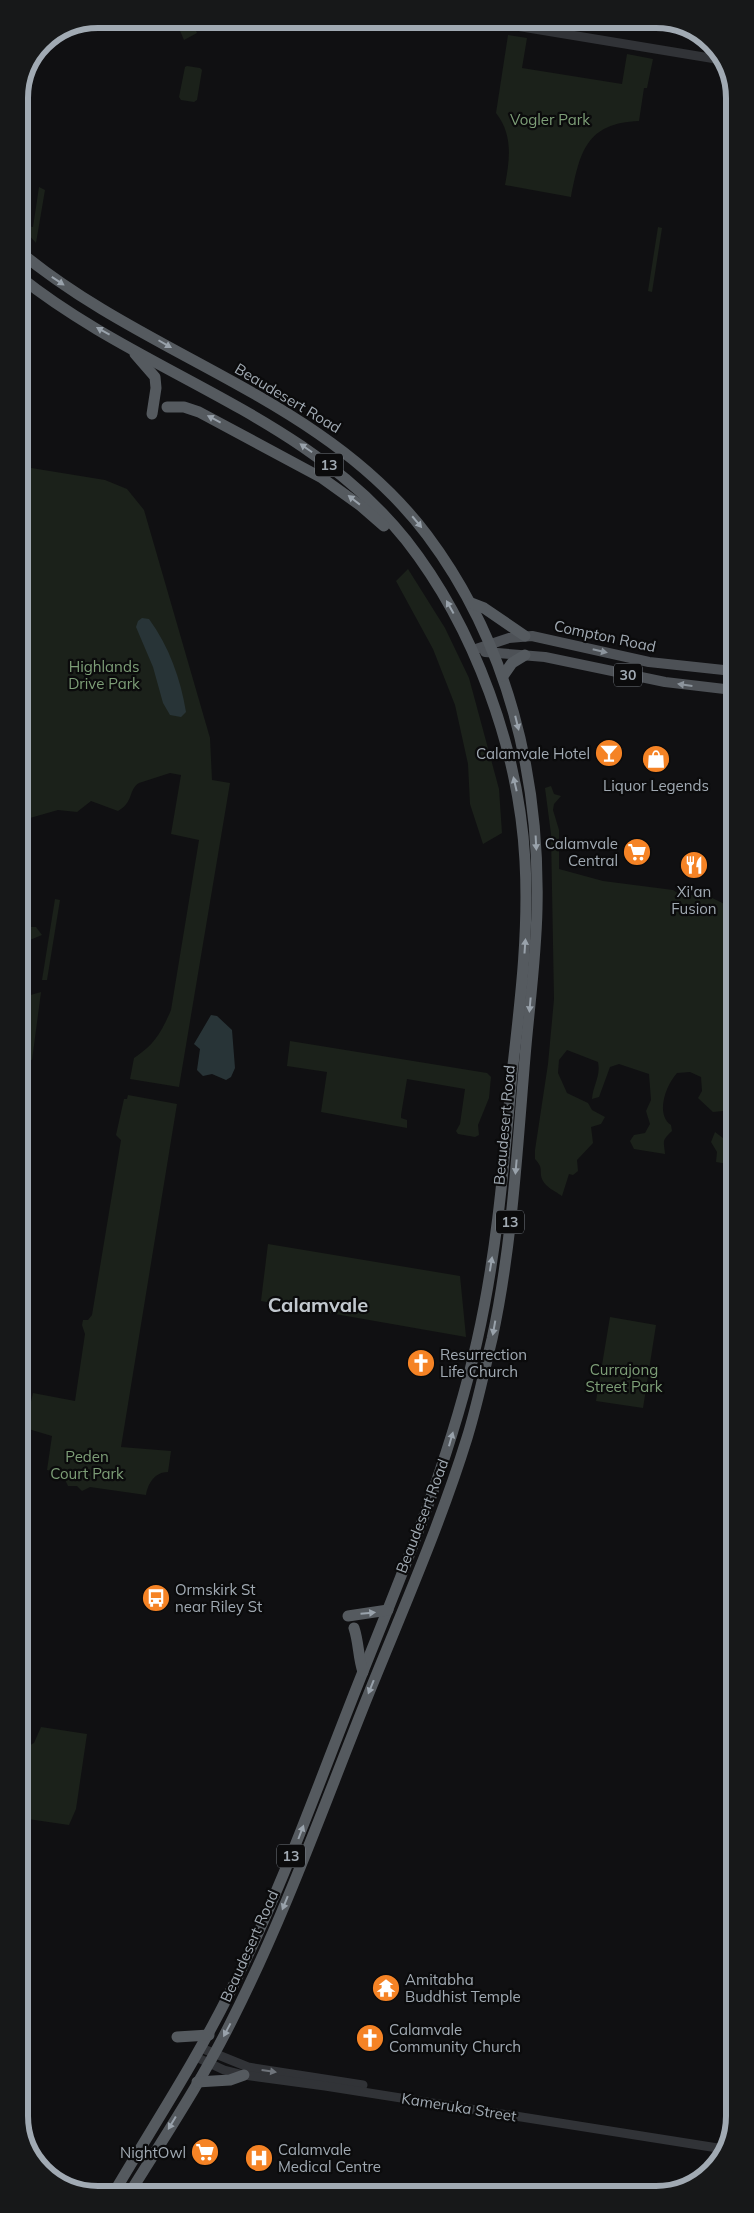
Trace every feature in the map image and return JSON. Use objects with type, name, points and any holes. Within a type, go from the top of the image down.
[{"type":"highway","name":"Beaudesert Road","points":[[28,258],[73,291],[281,409],[332,442],[370,473],[407,510],[440,553],[471,604],[503,676],[520,733],[531,794],[536,844],[537,910],[512,1209],[493,1332],[468,1436],[443,1507],[268,1942],[239,2006],[212,2058],[134,2185]]},
{"type":"highway","name":"Beaudesert Road","points":[[28,283],[54,302],[128,346],[301,444],[354,486],[406,541],[439,588],[474,651],[504,740],[521,818],[526,887],[523,969],[497,1227],[480,1328],[464,1394],[442,1469],[295,1846],[258,1934],[209,2035],[118,2185]]},
{"type":"highway","points":[[128,346],[148,367],[154,377],[156,388],[152,414]]},
{"type":"highway","points":[[168,407],[184,407],[200,412],[322,478],[361,506],[392,534],[406,541]]},
{"type":"highway","name":"30","points":[[471,604],[484,608],[525,636]]},
{"type":"highway","points":[[503,676],[512,663],[525,655]]},
{"type":"highway","points":[[348,1616],[388,1610]]},
{"type":"highway","points":[[354,1628],[358,1656],[363,1672]]},
{"type":"highway","points":[[177,2037],[209,2035]]},
{"type":"highway","points":[[197,2082],[230,2080],[244,2076]]},
{"type":"main road","name":"Compton Road","points":[[474,651],[492,648],[509,638],[525,636],[538,637],[649,662],[726,670]]},
{"type":"main road","name":"Compton Road","points":[[492,648],[525,655],[557,658],[665,682],[726,689]]},
{"type":"street","points":[[528,28],[715,59]]},
{"type":"street","name":"Kameruka Street","points":[[199,2052],[244,2076],[343,2088],[719,2147]]},
{"type":"street","name":"Kameruka Street","points":[[212,2058],[258,2069],[721,2142]]},
{"type":"green space","points":[[179,28],[194,28],[197,33],[184,40]]},
{"type":"green space","name":"Vogler Park","points":[[508,35],[527,38],[522,68],[622,84],[627,54],[653,59],[647,88],[644,88],[639,121],[607,127],[597,134],[582,154],[571,197],[505,185],[509,156],[508,138],[496,113]]},
{"type":"green space","points":[[185,67],[202,70],[197,100],[194,102],[181,100],[179,97]]},
{"type":"green space","points":[[39,187],[45,190],[36,243],[28,234],[28,226],[33,227]]},
{"type":"green space","points":[[658,227],[662,228],[652,292],[648,291]]},
{"type":"green space","name":"Highlands Drive Park","points":[[28,467],[105,480],[127,489],[144,510],[210,738],[212,780],[230,783],[179,1087],[130,1079],[134,1058],[157,1037],[171,1010],[199,840],[171,834],[181,775],[170,773],[139,783],[133,789],[129,800],[123,808],[118,811],[91,801],[77,812],[58,810],[30,818],[28,830]]},
{"type":"green space","points":[[408,569],[445,628],[469,678],[499,789],[502,833],[483,844],[470,804],[468,764],[455,705],[433,649],[396,581]]},
{"type":"green space","points":[[551,786],[554,794],[561,796],[554,804],[553,810],[559,830],[559,869],[603,881],[673,890],[685,898],[690,895],[701,894],[726,905],[726,1118],[723,1111],[713,1112],[698,1098],[702,1091],[701,1077],[690,1072],[677,1073],[669,1085],[664,1099],[664,1114],[666,1120],[671,1125],[672,1131],[664,1141],[665,1154],[634,1149],[630,1141],[634,1135],[645,1133],[650,1124],[646,1111],[651,1100],[649,1074],[619,1064],[610,1067],[599,1097],[592,1099],[599,1067],[598,1062],[567,1050],[559,1060],[558,1073],[567,1093],[588,1103],[592,1110],[605,1117],[601,1124],[591,1127],[593,1143],[577,1160],[578,1171],[573,1175],[569,1174],[562,1196],[543,1182],[540,1167],[535,1159],[548,1064],[554,999],[551,834],[545,788]]},
{"type":"green space","points":[[55,899],[60,900],[47,980],[42,980]]},
{"type":"green space","points":[[28,927],[36,927],[42,935],[28,941]]},
{"type":"green space","points":[[41,992],[32,1060],[28,1059],[28,996]]},
{"type":"green space","points":[[290,1041],[487,1073],[491,1077],[489,1098],[478,1125],[479,1135],[475,1137],[458,1134],[456,1131],[460,1124],[465,1089],[407,1079],[401,1118],[407,1120],[407,1128],[321,1112],[327,1072],[287,1066]]},
{"type":"green space","name":"Peden Court Park","points":[[128,1095],[177,1104],[121,1447],[171,1451],[168,1472],[163,1472],[153,1479],[148,1486],[146,1495],[90,1487],[82,1491],[77,1486],[68,1486],[62,1473],[47,1470],[52,1436],[28,1429],[28,1415],[33,1393],[75,1401],[85,1334],[82,1325],[83,1320],[88,1320],[92,1315],[121,1140],[116,1135],[124,1099],[127,1099]]},
{"type":"green space","points":[[715,1132],[726,1140],[726,1164],[716,1162],[717,1152],[711,1142]]},
{"type":"green space","points":[[268,1244],[460,1276],[466,1337],[261,1301]]},
{"type":"green space","name":"Currajong Street Park","points":[[610,1317],[656,1325],[643,1408],[596,1401]]},
{"type":"green space","points":[[41,1727],[87,1734],[76,1809],[69,1825],[28,1819],[28,1746],[34,1743]]},
{"type":"shaded area","points":[[142,618],[149,619],[156,629],[173,664],[186,712],[181,717],[170,715],[163,703],[153,667],[136,627],[138,621]]},
{"type":"shaded area","points":[[211,1015],[217,1016],[232,1030],[235,1068],[231,1077],[226,1080],[212,1074],[203,1076],[197,1070],[200,1049],[194,1044]]},
{"type":"place","name":"Calamvale Hotel","points":[[609,753]]},
{"type":"place","name":"Liquor Legends","points":[[656,759]]},
{"type":"place","name":"Calamvale Central","points":[[637,852]]},
{"type":"place","name":"Xi'an Fusion","points":[[694,865]]},
{"type":"place","name":"Resurrection Life Church","points":[[421,1363]]},
{"type":"place","name":"Ormskirk St near Riley St","points":[[156,1598]]},
{"type":"place","name":"Amitabha Buddhist Temple","points":[[386,1988]]},
{"type":"place","name":"Calamvale Community Church","points":[[370,2038]]},
{"type":"place","name":"NightOwl","points":[[205,2152]]},
{"type":"place","name":"Calamvale Medical Centre","points":[[259,2158]]},
{"type":"district","name":"Calamvale","points":[[318,1304]]}]
